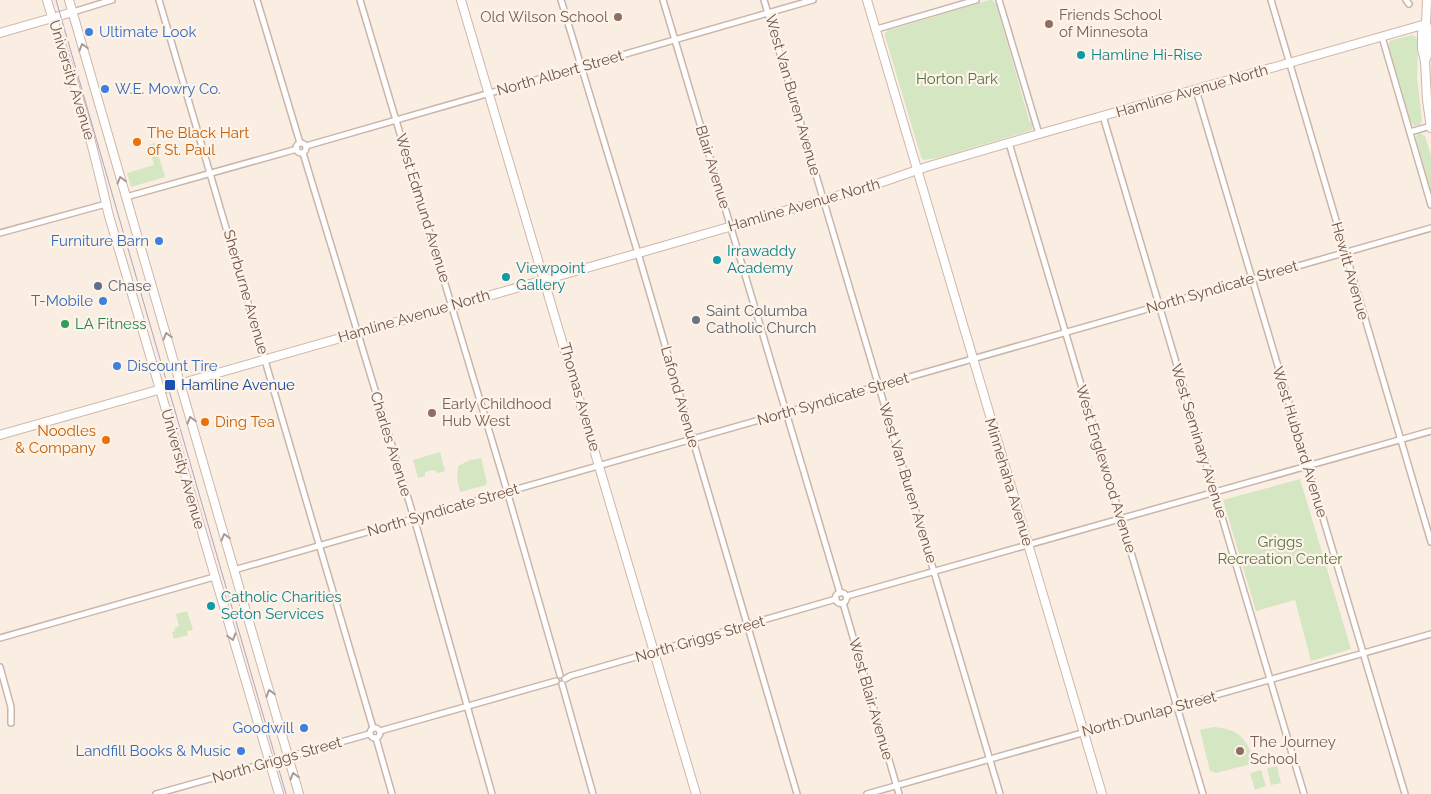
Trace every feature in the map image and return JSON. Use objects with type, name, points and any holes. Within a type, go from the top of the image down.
[{"type":"street","name":"University Avenue","points":[[47,0],[79,98],[97,162],[106,204],[279,794]]},
{"type":"street","name":"University Avenue","points":[[69,0],[300,794]]},
{"type":"street","points":[[0,33],[53,19],[112,0]]},
{"type":"street","name":"Sherburne Avenue","points":[[159,0],[373,728]]},
{"type":"street","points":[[257,0],[300,143]]},
{"type":"street","name":"West Edmund Avenue","points":[[360,0],[560,675]]},
{"type":"street","name":"Thomas Avenue","points":[[462,0],[696,794]]},
{"type":"street","name":"Lafond Avenue","points":[[561,0],[638,253],[797,794]]},
{"type":"street","name":"Blair Avenue","points":[[663,0],[840,593]]},
{"type":"street","name":"West Van Buren Avenue","points":[[764,0],[1000,794]]},
{"type":"street","name":"North Albert Street","points":[[306,146],[813,0]]},
{"type":"street","name":"Minnehaha Avenue","points":[[868,0],[1102,794]]},
{"type":"street","points":[[877,29],[976,0]]},
{"type":"street","points":[[999,0],[1039,134]]},
{"type":"street","name":"Hewitt Avenue","points":[[1271,0],[1431,542]]},
{"type":"street","points":[[1410,132],[1431,127],[1425,61],[1422,50],[1427,0]]},
{"type":"street","name":"Hamline Avenue North","points":[[159,388],[357,334],[731,226],[1039,134],[1426,24]]},
{"type":"street","points":[[1382,37],[1431,205]]},
{"type":"street","name":"West Hubbard Avenue","points":[[1196,90],[1405,794]]},
{"type":"street","name":"West Seminary Avenue","points":[[1102,116],[1304,794]]},
{"type":"street","points":[[296,150],[300,143]]},
{"type":"street","points":[[126,197],[296,150],[303,153],[306,150],[306,146],[300,143]]},
{"type":"street","name":"West Englewood Avenue","points":[[1009,143],[1203,794]]},
{"type":"street","name":"Charles Avenue","points":[[303,153],[414,518],[492,794]]},
{"type":"street","points":[[0,233],[106,204]]},
{"type":"street","name":"North Syndicate Street","points":[[234,570],[1431,228]]},
{"type":"street","points":[[0,435],[159,388]]},
{"type":"street","points":[[847,596],[843,603],[839,603],[836,599],[836,596],[840,593],[844,593],[847,596],[1431,431]]},
{"type":"street","points":[[0,638],[214,576]]},
{"type":"street","name":"North Griggs Street","points":[[565,679],[836,599]]},
{"type":"street","name":"West Blair Avenue","points":[[843,603],[899,794]]},
{"type":"street","name":"North Dunlap Street","points":[[867,794],[1431,634]]},
{"type":"street","points":[[0,667],[11,707],[11,723]]},
{"type":"street","points":[[392,794],[376,738],[370,734],[370,729],[377,728],[380,731],[467,706],[559,682],[565,682],[563,675],[560,675],[556,678],[559,682],[593,794]]},
{"type":"street","points":[[376,738],[380,731]]},
{"type":"street","name":"North Griggs Street","points":[[156,794],[370,734]]},
{"type":"green space","name":"Horton Park","points":[[989,0],[996,4],[1029,120],[1032,124],[1032,130],[938,158],[923,160],[885,33],[889,29]]},
{"type":"green space","points":[[1412,35],[1418,41],[1417,78],[1422,120],[1420,125],[1414,126],[1411,122],[1389,47],[1389,42],[1392,40]]},
{"type":"green space","points":[[1419,133],[1425,136],[1431,156],[1431,191],[1416,139]]},
{"type":"green space","points":[[155,143],[165,177],[131,187],[127,173],[154,165],[148,145]]},
{"type":"green space","points":[[440,452],[445,471],[439,473],[433,470],[425,472],[425,476],[418,478],[413,460]]},
{"type":"green space","points":[[481,458],[487,482],[486,485],[460,492],[457,478],[458,466],[470,460]]},
{"type":"green space","name":"Griggs Recreation Center","points":[[1300,479],[1351,649],[1311,661],[1295,600],[1256,611],[1223,500]]},
{"type":"green space","points":[[187,611],[193,630],[187,631],[188,635],[174,639],[172,632],[175,631],[174,628],[179,626],[176,614]]},
{"type":"green space","points":[[1213,727],[1230,730],[1241,736],[1255,763],[1216,773],[1210,771],[1200,730]]},
{"type":"green space","points":[[1277,766],[1281,783],[1271,785],[1267,768]]},
{"type":"green space","points":[[1261,770],[1266,786],[1255,790],[1250,773]]},
{"type":"tram line","points":[[56,0],[286,794]]},
{"type":"place","name":"Old Wilson School","points":[[618,17]]},
{"type":"place","name":"Friends School of Minnesota","points":[[1049,24]]},
{"type":"place","name":"Ultimate Look","points":[[89,32]]},
{"type":"place","name":"Hamline Hi-Rise","points":[[1081,55]]},
{"type":"place","name":"W.E. Mowry Co.","points":[[105,89]]},
{"type":"place","name":"The Black Hart of St. Paul","points":[[137,142]]},
{"type":"place","name":"Furniture Barn","points":[[159,241]]},
{"type":"place","name":"Irrawaddy Academy","points":[[717,260]]},
{"type":"place","name":"Viewpoint Gallery","points":[[506,277]]},
{"type":"place","name":"Chase","points":[[98,286]]},
{"type":"place","name":"T-Mobile","points":[[103,301]]},
{"type":"place","name":"Saint Columba Catholic Church","points":[[696,320]]},
{"type":"place","name":"LA Fitness","points":[[65,324]]},
{"type":"place","name":"Discount Tire","points":[[117,366]]},
{"type":"place","name":"Hamline Avenue","points":[[170,385]]},
{"type":"place","name":"Early Childhood Hub West","points":[[432,413]]},
{"type":"place","name":"Ding Tea","points":[[205,422]]},
{"type":"place","name":"Noodles & Company","points":[[106,440]]},
{"type":"place","name":"Catholic Charities Seton Services","points":[[211,606]]},
{"type":"place","name":"Goodwill","points":[[304,728]]},
{"type":"place","name":"Landfill Books & Music","points":[[241,751]]},
{"type":"place","name":"The Journey School","points":[[1240,751]]}]
